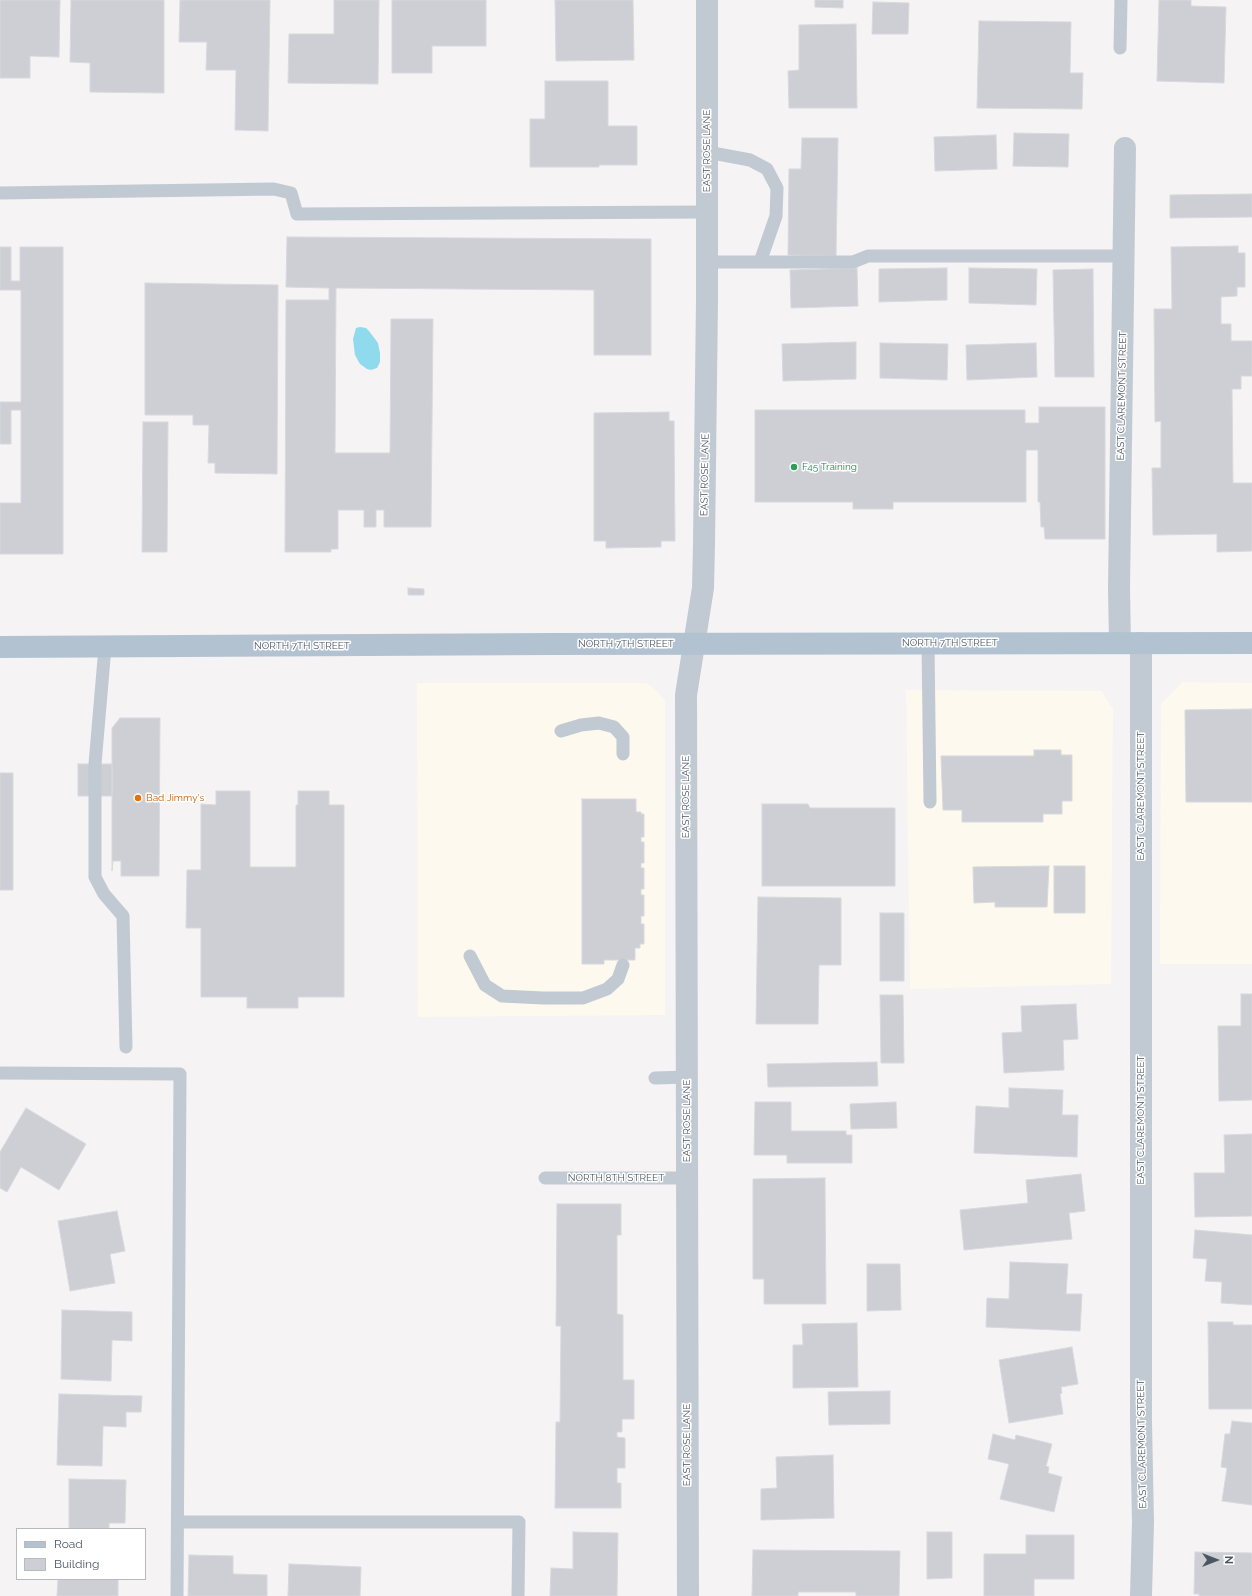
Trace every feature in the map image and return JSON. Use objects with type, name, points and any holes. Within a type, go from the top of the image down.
[{"type":"main road","name":"NORTH 7TH STREET","points":[[0,648],[928,643],[1252,643]]},
{"type":"street","name":"EAST ROSE LANE","points":[[688,1596],[686,695],[703,588],[707,262],[707,0]]},
{"type":"street","name":"EAST CLAREMONT STREET","points":[[1125,148],[1119,589],[1130,643],[1143,1522],[1141,1596]]},
{"type":"lane","points":[[1120,48],[1121,0]]},
{"type":"lane","points":[[707,152],[750,160],[767,169],[776,188],[776,216],[760,262]]},
{"type":"lane","points":[[0,192],[274,189],[291,193],[297,214],[707,212]]},
{"type":"lane","points":[[707,262],[853,262],[868,256],[1124,256]]},
{"type":"lane","points":[[928,643],[930,802]]},
{"type":"lane","points":[[105,647],[95,764],[95,877],[104,894],[123,916],[126,1047]]},
{"type":"lane","points":[[561,731],[582,725],[599,723],[614,727],[623,737],[624,754]]},
{"type":"lane","points":[[470,956],[485,985],[502,996],[583,998],[607,989],[618,979],[623,965]]},
{"type":"lane","points":[[0,1073],[180,1074],[177,1596]]},
{"type":"lane","points":[[655,1078],[687,1077]]},
{"type":"lane","name":"NORTH 8TH STREET","points":[[545,1178],[687,1178]]},
{"type":"lane","points":[[178,1522],[519,1522],[518,1596]]},
{"type":"shaded area","points":[[1183,682],[1252,683],[1252,964],[1160,964],[1161,704]]},
{"type":"shaded area","points":[[417,683],[646,683],[656,690],[665,701],[665,1015],[418,1017]]},
{"type":"shaded area","points":[[906,690],[1101,691],[1113,709],[1111,984],[910,989]]},
{"type":"water","points":[[356,328],[366,328],[378,343],[380,362],[377,368],[371,370],[360,364],[355,355],[353,339]]},
{"type":"building","points":[[0,0],[60,0],[59,57],[30,56],[30,78],[0,78]]},
{"type":"building","points":[[71,0],[164,0],[164,93],[90,92],[90,63],[70,62]]},
{"type":"building","points":[[180,0],[270,0],[268,131],[235,130],[236,70],[206,70],[207,42],[179,42]]},
{"type":"building","points":[[334,0],[379,0],[378,84],[288,83],[289,34],[334,34]]},
{"type":"building","points":[[392,0],[486,0],[486,46],[432,46],[432,73],[392,73]]},
{"type":"building","points":[[555,0],[633,0],[634,60],[556,61]]},
{"type":"building","points":[[815,0],[843,0],[843,8],[815,7]]},
{"type":"building","points":[[1159,0],[1191,0],[1191,6],[1226,7],[1224,83],[1157,81]]},
{"type":"building","points":[[873,2],[909,3],[908,34],[872,34]]},
{"type":"building","points":[[979,21],[1071,22],[1070,73],[1083,73],[1082,109],[977,108]]},
{"type":"building","points":[[856,24],[857,108],[789,108],[788,71],[799,70],[799,25]]},
{"type":"building","points":[[545,81],[608,81],[608,126],[637,126],[637,165],[599,165],[599,167],[530,167],[530,119],[545,119]]},
{"type":"building","points":[[1014,133],[1069,134],[1068,167],[1013,166]]},
{"type":"building","points":[[996,135],[997,169],[935,171],[934,137]]},
{"type":"building","points":[[802,138],[838,138],[836,256],[788,255],[789,169],[801,169]]},
{"type":"building","points":[[1252,194],[1252,217],[1170,218],[1170,195]]},
{"type":"building","points":[[287,237],[651,239],[651,355],[594,355],[594,290],[336,288],[335,453],[390,453],[391,319],[433,319],[431,527],[384,527],[384,510],[376,510],[376,527],[364,527],[364,510],[338,510],[338,549],[331,549],[331,552],[285,552],[286,300],[329,300],[329,288],[286,287]]},
{"type":"building","points":[[1238,246],[1238,253],[1245,253],[1245,287],[1237,287],[1237,296],[1221,297],[1221,324],[1231,324],[1231,341],[1252,341],[1252,376],[1241,376],[1241,389],[1232,389],[1233,483],[1252,483],[1252,551],[1217,552],[1217,534],[1153,535],[1152,468],[1161,468],[1161,421],[1155,422],[1154,309],[1172,309],[1171,247]]},
{"type":"building","points":[[0,247],[11,247],[11,281],[20,281],[20,247],[63,247],[63,554],[0,554],[0,503],[21,503],[21,410],[11,410],[11,444],[0,444],[0,402],[21,402],[21,290],[0,290]]},
{"type":"building","points":[[857,268],[858,306],[791,308],[790,270]]},
{"type":"building","points":[[947,268],[947,300],[879,302],[879,269]]},
{"type":"building","points":[[969,268],[1037,269],[1036,305],[969,303]]},
{"type":"building","points":[[1093,269],[1094,377],[1055,377],[1053,270]]},
{"type":"building","points":[[145,283],[278,285],[277,474],[215,473],[215,463],[208,463],[209,425],[193,425],[193,415],[145,415]]},
{"type":"building","points":[[856,342],[856,379],[783,381],[782,344]]},
{"type":"building","points":[[880,343],[948,344],[947,380],[880,378]]},
{"type":"building","points":[[1036,343],[1037,377],[967,380],[966,345]]},
{"type":"building","points":[[1039,407],[1105,407],[1105,539],[1045,539],[1044,527],[1041,527],[1040,502],[1038,502],[1038,450],[1026,450],[1026,502],[893,502],[893,509],[853,509],[853,502],[755,502],[755,410],[1025,410],[1025,423],[1039,423]]},
{"type":"building","points":[[669,412],[669,421],[674,421],[675,541],[661,541],[661,547],[606,548],[606,541],[594,541],[594,413]]},
{"type":"building","points":[[143,422],[168,422],[167,552],[142,552]]},
{"type":"building","points":[[408,588],[424,589],[424,595],[408,595]]},
{"type":"building","points":[[1252,709],[1252,802],[1186,802],[1185,710]]},
{"type":"building","points":[[120,718],[160,718],[159,876],[121,876],[121,861],[113,861],[112,871],[112,728]]},
{"type":"building","points":[[1034,750],[1061,750],[1061,755],[1072,755],[1072,801],[1062,801],[1062,814],[1043,814],[1043,822],[962,822],[962,810],[943,810],[941,756],[1034,756]]},
{"type":"building","points":[[78,764],[112,764],[112,796],[78,796]]},
{"type":"building","points":[[0,773],[13,773],[13,890],[0,890]]},
{"type":"building","points":[[216,791],[250,791],[250,867],[296,867],[296,805],[298,805],[298,791],[329,791],[329,805],[344,805],[344,997],[298,997],[298,1008],[247,1008],[247,997],[201,997],[201,928],[186,928],[187,870],[201,870],[201,804],[216,805]]},
{"type":"building","points":[[582,799],[636,799],[636,812],[641,812],[641,814],[644,814],[644,837],[641,837],[641,842],[644,842],[644,863],[641,863],[641,868],[644,868],[644,889],[641,889],[641,895],[644,895],[644,916],[641,916],[641,924],[644,924],[644,944],[640,944],[640,948],[635,948],[635,960],[604,960],[604,964],[582,964]]},
{"type":"building","points":[[762,804],[808,804],[810,808],[895,808],[895,886],[762,886]]},
{"type":"building","points":[[1049,866],[1047,907],[995,907],[995,902],[974,903],[973,867]]},
{"type":"building","points":[[1054,866],[1085,866],[1085,913],[1054,913]]},
{"type":"building","points":[[758,897],[841,898],[841,965],[819,965],[818,1024],[756,1024]]},
{"type":"building","points":[[880,913],[904,913],[904,981],[880,981]]},
{"type":"building","points":[[1241,994],[1252,994],[1252,1100],[1219,1101],[1218,1026],[1241,1026]]},
{"type":"building","points":[[880,995],[903,995],[904,1063],[881,1063]]},
{"type":"building","points":[[1076,1004],[1078,1039],[1063,1040],[1064,1070],[1004,1073],[1002,1033],[1022,1032],[1021,1006]]},
{"type":"building","points":[[877,1062],[878,1086],[768,1087],[767,1064]]},
{"type":"building","points":[[1009,1088],[1063,1090],[1062,1115],[1078,1115],[1077,1157],[974,1153],[976,1106],[1009,1108]]},
{"type":"building","points":[[755,1102],[791,1102],[791,1131],[846,1131],[846,1135],[852,1135],[852,1163],[787,1163],[787,1155],[754,1155]]},
{"type":"building","points":[[896,1102],[897,1128],[851,1129],[850,1104]]},
{"type":"building","points":[[26,1108],[86,1144],[59,1190],[21,1167],[7,1192],[0,1188],[0,1152]]},
{"type":"building","points":[[1252,1134],[1252,1216],[1195,1217],[1194,1173],[1225,1173],[1224,1135]]},
{"type":"building","points":[[1081,1174],[1085,1211],[1069,1213],[1072,1239],[964,1250],[960,1210],[1028,1203],[1026,1180]]},
{"type":"building","points":[[825,1178],[826,1304],[764,1304],[764,1279],[753,1279],[753,1179]]},
{"type":"building","points":[[557,1204],[621,1204],[621,1235],[617,1235],[617,1314],[623,1315],[623,1380],[634,1380],[634,1419],[622,1419],[622,1432],[617,1432],[617,1437],[625,1438],[625,1468],[617,1468],[617,1483],[621,1483],[621,1508],[555,1508],[556,1422],[560,1422],[561,1326],[556,1326]]},
{"type":"building","points":[[117,1211],[125,1251],[110,1254],[115,1283],[70,1291],[58,1221]]},
{"type":"building","points":[[1195,1230],[1252,1235],[1252,1305],[1221,1303],[1222,1282],[1205,1281],[1207,1259],[1193,1258]]},
{"type":"building","points":[[1010,1262],[1068,1264],[1066,1294],[1082,1294],[1080,1331],[986,1327],[987,1298],[1009,1299]]},
{"type":"building","points":[[867,1264],[900,1264],[901,1310],[867,1311]]},
{"type":"building","points":[[62,1310],[132,1312],[132,1341],[112,1340],[111,1381],[61,1379]]},
{"type":"building","points":[[1208,1322],[1233,1322],[1233,1325],[1252,1325],[1252,1409],[1209,1409]]},
{"type":"building","points":[[857,1323],[858,1387],[793,1388],[793,1345],[803,1345],[802,1324]]},
{"type":"building","points":[[1072,1347],[1078,1384],[1061,1387],[1062,1393],[1060,1394],[1063,1414],[1009,1423],[999,1360]]},
{"type":"building","points":[[890,1391],[890,1424],[829,1425],[828,1392]]},
{"type":"building","points":[[59,1394],[142,1396],[141,1412],[126,1412],[126,1427],[103,1426],[102,1466],[57,1465]]},
{"type":"building","points":[[1232,1421],[1252,1423],[1252,1505],[1222,1501],[1227,1468],[1221,1467],[1225,1434],[1230,1434]]},
{"type":"building","points":[[993,1434],[1015,1440],[1016,1435],[1052,1444],[1046,1466],[1049,1467],[1048,1473],[1062,1477],[1054,1512],[1000,1499],[1009,1464],[988,1459]]},
{"type":"building","points":[[833,1455],[834,1518],[761,1520],[761,1489],[777,1488],[776,1457]]},
{"type":"building","points":[[69,1479],[126,1480],[125,1523],[109,1523],[109,1528],[69,1528]]},
{"type":"building","points":[[573,1532],[618,1533],[617,1596],[550,1596],[551,1568],[573,1569]]},
{"type":"building","points":[[927,1532],[952,1532],[952,1578],[927,1579]]},
{"type":"building","points":[[1026,1535],[1074,1535],[1074,1579],[1034,1579],[1034,1596],[984,1596],[984,1554],[1026,1554]]},
{"type":"building","points":[[753,1550],[900,1551],[899,1596],[856,1596],[856,1592],[798,1592],[798,1596],[752,1596]]},
{"type":"building","points":[[1195,1552],[1252,1553],[1252,1596],[1199,1596],[1199,1594],[1194,1594]]},
{"type":"building","points":[[189,1555],[233,1556],[233,1574],[267,1575],[267,1596],[188,1596]]},
{"type":"building","points":[[289,1564],[361,1567],[360,1596],[288,1596]]},
{"type":"building","points":[[58,1580],[118,1580],[118,1596],[57,1596]]},
{"type":"place","name":"F45 Training","points":[[794,467]]},
{"type":"place","name":"Bad Jimmy's","points":[[138,798]]}]
